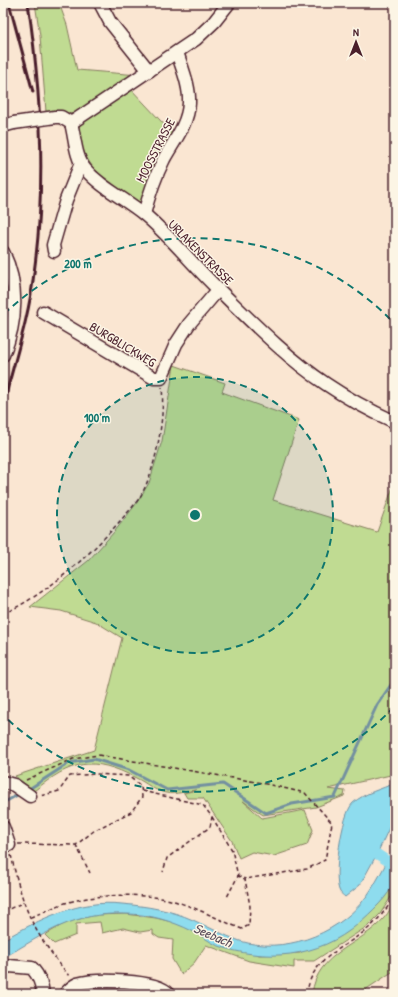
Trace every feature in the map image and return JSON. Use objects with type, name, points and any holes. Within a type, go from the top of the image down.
[{"type":"street","points":[[100,3],[110,22],[149,71]]},
{"type":"street","points":[[8,125],[55,117],[61,117],[71,123],[196,39],[214,22],[229,3]]},
{"type":"street","name":"MOOSSTRASSE","points":[[144,214],[150,189],[187,118],[189,103],[188,88],[176,52]]},
{"type":"street","name":"URLAKENSTRASSE","points":[[71,123],[81,163],[85,169],[107,188],[144,214],[218,290],[291,357],[326,384],[364,408],[395,422]]},
{"type":"street","points":[[54,251],[53,244],[64,206],[81,163]]},
{"type":"street","points":[[3,252],[13,279],[14,302],[13,324],[3,355]]},
{"type":"street","name":"BURGBLICKWEG","points":[[43,312],[154,378],[161,378],[176,344],[189,324],[218,290]]},
{"type":"street","points":[[8,783],[30,796]]},
{"type":"street","points":[[3,827],[9,845]]},
{"type":"street","points":[[3,969],[9,966],[32,968],[39,975],[43,994]]},
{"type":"street","points":[[65,994],[75,985],[122,980],[162,992]]},
{"type":"path","points":[[3,614],[23,605],[46,589],[102,542],[140,497],[148,481],[159,440],[163,402],[161,378]]},
{"type":"path","points":[[8,783],[73,759],[98,755],[262,783],[305,793],[332,824],[325,860],[307,869],[245,880],[238,876]]},
{"type":"path","points":[[30,796],[43,796],[59,791],[70,776],[95,774],[128,776],[141,786],[142,797],[131,812],[95,830],[76,845],[9,845],[19,891],[31,917],[41,938],[75,985]]},
{"type":"path","points":[[142,791],[203,805],[232,850],[238,876],[227,897]]},
{"type":"path","points":[[164,872],[167,858],[210,827],[212,817]]},
{"type":"path","points":[[76,845],[90,873]]},
{"type":"path","points":[[31,917],[76,900],[114,896],[140,896],[173,901],[202,911],[242,929],[249,925],[250,906],[245,880]]},
{"type":"path","points":[[307,994],[310,980],[325,958],[369,928],[378,919],[395,896]]},
{"type":"path","points":[[3,908],[9,909],[24,902]]},
{"type":"green space","points":[[35,3],[59,3],[67,25],[77,70],[139,75],[74,114],[59,111],[46,112],[40,36]]},
{"type":"green space","points":[[130,88],[174,135],[142,212],[104,180],[96,171],[83,151],[79,133],[80,124],[84,119],[103,104]]},
{"type":"green space","points":[[174,365],[225,383],[222,392],[299,420],[273,500],[377,532],[395,481],[395,774],[328,789],[345,791],[344,796],[316,807],[263,815],[243,801],[262,818],[305,810],[313,830],[307,845],[274,856],[252,852],[239,858],[232,841],[203,798],[187,798],[184,793],[196,790],[173,794],[162,792],[121,771],[107,766],[94,764],[82,765],[59,773],[34,791],[15,776],[94,750],[122,638],[96,622],[61,611],[30,607],[88,561],[115,531],[136,504],[149,483],[162,441]]},
{"type":"green space","points":[[395,879],[395,891],[380,914],[368,926],[314,961],[294,961],[294,968],[249,961],[206,945],[194,963],[181,974],[172,959],[173,940],[159,938],[153,934],[153,930],[140,932],[123,928],[102,933],[100,922],[76,924],[76,935],[54,944],[45,935],[67,922],[95,915],[126,914],[172,922],[259,955],[300,953],[383,898]]},
{"type":"green space","points":[[395,899],[395,970],[359,994],[312,994],[316,980],[322,968],[341,951],[374,928],[387,914]]},
{"type":"water","points":[[395,783],[395,815],[377,854],[360,885],[345,897],[340,892],[337,874],[339,846],[345,819],[349,809],[353,803],[362,796]]},
{"type":"water","name":"Seebach","points":[[395,847],[396,876],[389,892],[384,898],[358,924],[343,935],[326,944],[309,950],[290,954],[272,955],[234,951],[216,945],[184,927],[168,921],[135,914],[107,914],[75,920],[33,940],[3,958],[3,940],[17,932],[60,912],[106,903],[140,906],[167,911],[185,917],[240,941],[256,944],[273,945],[307,939],[338,924],[363,901],[368,895]]},
{"type":"waterway","points":[[26,791],[69,763],[94,759],[129,770],[167,790],[223,784],[266,813],[292,804],[335,797],[377,705],[395,679]]},
{"type":"waterway","points":[[3,803],[21,793]]},
{"type":"waterway","points":[[377,854],[392,864]]},
{"type":"railway","points":[[9,3],[33,92]]},
{"type":"railway","points":[[3,406],[29,307],[38,239],[41,172],[39,104],[28,3]]}]
